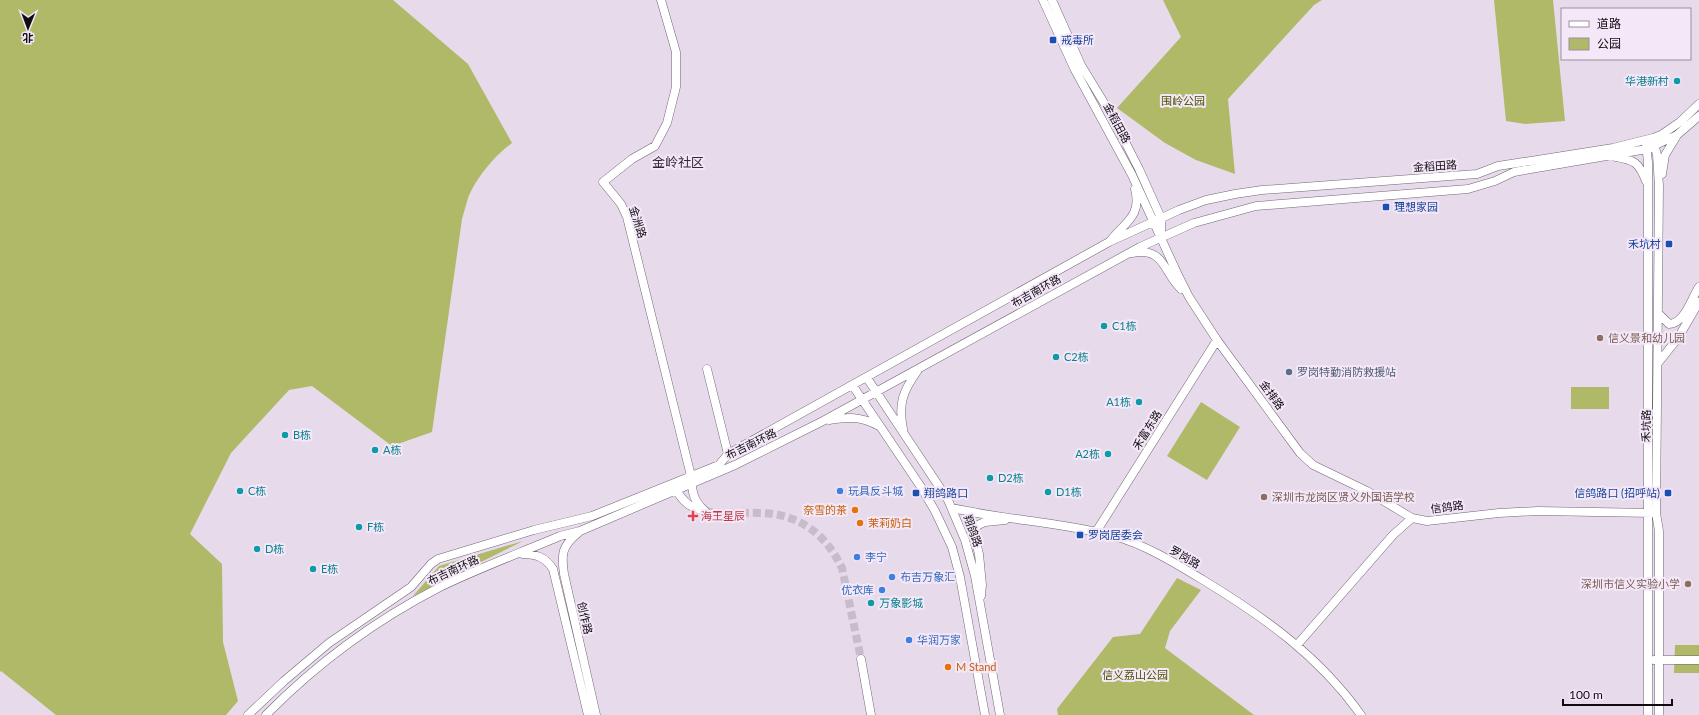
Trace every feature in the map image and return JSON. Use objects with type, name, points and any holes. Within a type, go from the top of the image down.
[{"type":"street","name":"金洲路","points":[[660,0],[676,52],[676,87],[667,123],[655,146],[632,160],[603,182],[621,204],[627,217],[691,480]]},
{"type":"street","name":"金稻田路","points":[[1043,0],[1074,68],[1157,219]]},
{"type":"street","name":"金稻田路","points":[[1052,0],[1081,65],[1112,116],[1157,219],[1161,238]]},
{"type":"street","name":"金稻田路","points":[[1157,219],[1206,200],[1262,190],[1477,174],[1498,166],[1613,148],[1650,144],[1680,122],[1699,104]]},
{"type":"street","name":"金稻田路","points":[[1256,206],[1468,189],[1496,182],[1514,172],[1610,156],[1650,144],[1677,135],[1699,116]]},
{"type":"street","points":[[1659,186],[1666,155],[1677,135]]},
{"type":"street","name":"禾坑路","points":[[1650,144],[1647,186],[1652,513],[1659,531],[1659,715]]},
{"type":"street","name":"禾坑路","points":[[1648,715],[1652,513],[1659,314],[1659,186],[1650,144]]},
{"type":"street","points":[[1610,156],[1630,160],[1637,164],[1642,171],[1647,186]]},
{"type":"street","points":[[1109,242],[1130,220],[1135,210],[1137,199],[1132,175]]},
{"type":"street","name":"布吉南环路","points":[[248,715],[284,681],[329,643],[411,587],[431,564],[438,559],[534,530],[592,516],[736,464],[823,421],[1125,255],[1178,228],[1256,206]]},
{"type":"street","name":"布吉南环路","points":[[266,715],[319,667],[354,640],[392,615],[440,587],[560,536],[580,531],[676,490],[719,465],[728,454],[853,386],[1109,242],[1157,219]]},
{"type":"street","name":"金排路","points":[[1161,238],[1189,296],[1217,340],[1304,457],[1313,465],[1367,491],[1412,518]]},
{"type":"street","points":[[1125,255],[1141,252],[1157,256],[1165,265],[1177,285],[1189,296]]},
{"type":"street","points":[[1659,314],[1669,324],[1674,324],[1680,320],[1699,286]]},
{"type":"street","points":[[1658,363],[1678,338],[1699,302]]},
{"type":"street","name":"禾富东路","points":[[1096,532],[1217,340]]},
{"type":"street","points":[[903,432],[901,419],[902,398],[905,389],[920,367]]},
{"type":"street","points":[[707,369],[728,454]]},
{"type":"street","name":"翔鸽路","points":[[867,378],[952,508],[970,558],[980,603],[1000,715]]},
{"type":"street","points":[[853,386],[935,511],[945,531],[956,561],[985,715]]},
{"type":"street","points":[[823,421],[854,417],[871,421],[880,426]]},
{"type":"street","points":[[676,490],[688,505],[705,511],[694,500],[691,480]]},
{"type":"street","name":"罗岗路","points":[[952,508],[1096,532],[1135,543],[1163,556],[1242,603],[1272,624],[1297,645],[1343,691],[1361,715]]},
{"type":"street","name":"信鸽路","points":[[1412,518],[1427,521],[1492,513],[1538,511],[1652,513]]},
{"type":"street","points":[[1297,645],[1393,535],[1412,518]]},
{"type":"street","points":[[980,603],[982,585],[979,554],[974,534],[975,529],[978,525],[985,522],[1015,519]]},
{"type":"street","name":"创作路","points":[[580,531],[569,540],[564,549],[562,562],[596,715]]},
{"type":"street","name":"创作路","points":[[520,554],[533,554],[541,557],[548,561],[553,569],[588,715]]},
{"type":"street","points":[[860,659],[871,715]]},
{"type":"street","points":[[1648,660],[1699,660]]},
{"type":"green space","points":[[0,0],[393,0],[468,64],[512,143],[493,160],[471,190],[462,219],[432,432],[392,446],[312,386],[289,390],[231,453],[190,534],[222,564],[223,642],[238,701],[226,715],[56,715],[1,671],[0,672]]},
{"type":"green space","name":"围岭公园","points":[[1163,0],[1322,0],[1314,5],[1228,99],[1235,174],[1196,160],[1165,143],[1117,108],[1181,37]]},
{"type":"green space","points":[[1494,0],[1553,0],[1565,121],[1525,124],[1506,121]]},
{"type":"green space","points":[[1571,387],[1609,387],[1609,409],[1571,409]]},
{"type":"green space","points":[[1201,402],[1240,427],[1207,480],[1167,456]]},
{"type":"green space","points":[[523,541],[413,596],[439,566]]},
{"type":"green space","name":"信义荔山公园","points":[[1177,578],[1201,590],[1170,631],[1165,648],[1254,715],[1058,715],[1057,709],[1113,637],[1140,634]]},
{"type":"green space","points":[[1675,645],[1699,645],[1699,673],[1674,673]]},
{"type":"tunnel","points":[[705,511],[719,513],[774,514],[799,522],[819,535],[828,545],[842,568],[861,659]]},
{"type":"place","name":"戒毒所","points":[[1053,40]]},
{"type":"place","name":"华港新村","points":[[1677,81]]},
{"type":"place","name":"理想家园","points":[[1386,207]]},
{"type":"place","name":"禾坑村","points":[[1669,244]]},
{"type":"place","name":"C1栋","points":[[1104,326]]},
{"type":"place","name":"信义景和幼儿园","points":[[1600,338]]},
{"type":"place","name":"C2栋","points":[[1056,357]]},
{"type":"place","name":"罗岗特勤消防救援站","points":[[1289,372]]},
{"type":"place","name":"A1栋","points":[[1139,402]]},
{"type":"place","name":"B栋","points":[[285,435]]},
{"type":"place","name":"A栋","points":[[375,450]]},
{"type":"place","name":"A2栋","points":[[1108,454]]},
{"type":"place","name":"D2栋","points":[[990,478]]},
{"type":"place","name":"C栋","points":[[240,491]]},
{"type":"place","name":"玩具反斗城","points":[[840,491]]},
{"type":"place","name":"D1栋","points":[[1048,492]]},
{"type":"place","name":"翔鸽路口","points":[[916,493]]},
{"type":"place","name":"信鸽路口 (招呼站)","points":[[1668,493]]},
{"type":"place","name":"深圳市龙岗区贤义外国语学校","points":[[1264,497]]},
{"type":"place","name":"奈雪的茶","points":[[855,510]]},
{"type":"place","name":"海王星辰","points":[[693,516]]},
{"type":"place","name":"茉莉奶白","points":[[860,523]]},
{"type":"place","name":"F栋","points":[[359,527]]},
{"type":"place","name":"罗岗居委会","points":[[1080,535]]},
{"type":"place","name":"D栋","points":[[257,549]]},
{"type":"place","name":"李宁","points":[[857,557]]},
{"type":"place","name":"E栋","points":[[313,569]]},
{"type":"place","name":"布吉万象汇","points":[[892,577]]},
{"type":"place","name":"深圳市信义实验小学","points":[[1688,584]]},
{"type":"place","name":"优衣库","points":[[882,590]]},
{"type":"place","name":"万象影城","points":[[871,603]]},
{"type":"place","name":"华润万家","points":[[909,640]]},
{"type":"place","name":"M Stand","points":[[948,667]]},
{"type":"district","name":"金岭社区","points":[[678,162]]}]
